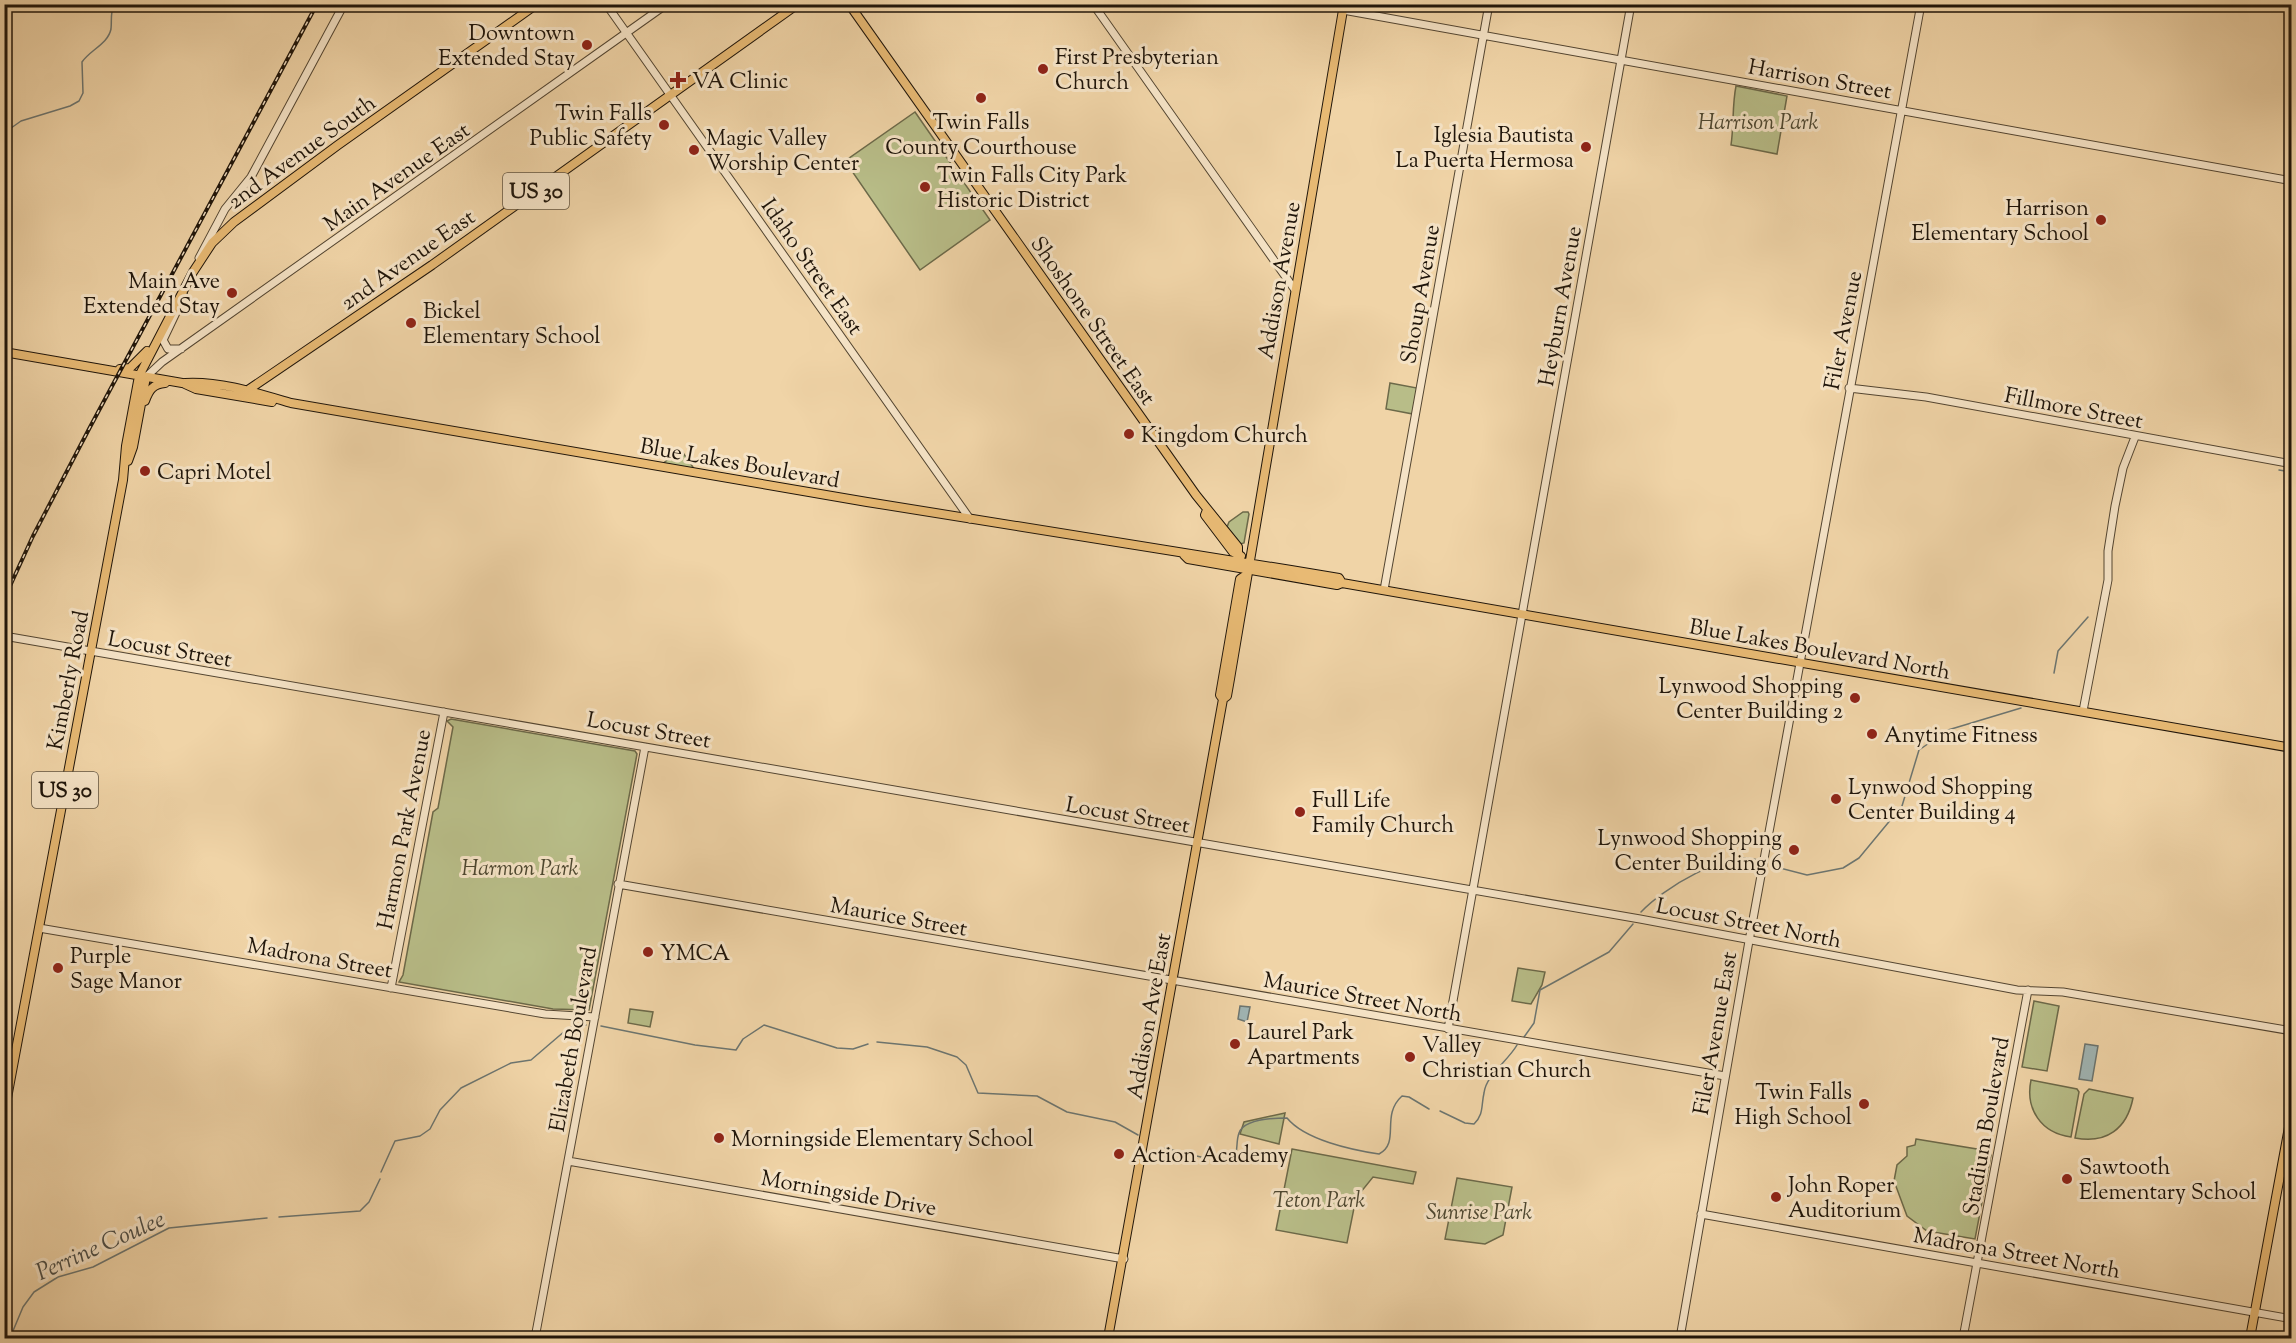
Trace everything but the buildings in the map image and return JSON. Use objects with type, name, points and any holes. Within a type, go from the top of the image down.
[{"type":"main road","name":"2nd Avenue South","points":[[143,377],[192,273],[212,243],[234,222],[537,4]]},
{"type":"main road","name":"2nd Avenue East","points":[[247,391],[272,376],[798,4]]},
{"type":"main road","name":"Shoshone Street East","points":[[849,4],[1207,510],[1205,515],[1233,552],[1238,553],[1247,569]]},
{"type":"main road","name":"Addison Avenue","points":[[1247,569],[1344,7]]},
{"type":"main road","points":[[99,369],[130,368],[141,359],[192,273]]},
{"type":"main road","points":[[4,352],[143,377],[233,391],[247,391],[291,403]]},
{"type":"main road","name":"Kimberly Road","points":[[4,1114],[126,466],[135,435],[143,377]]},
{"type":"main road","name":"Kimberly Road","points":[[126,466],[126,446],[143,377]]},
{"type":"main road","points":[[135,435],[148,392],[154,385],[181,383],[198,390],[276,403],[291,403]]},
{"type":"main road","name":"Blue Lakes Boulevard","points":[[291,403],[1184,555],[1188,552],[1247,569]]},
{"type":"main road","name":"Blue Lakes Boulevard North","points":[[1247,569],[1339,578],[1342,583],[1521,615],[2292,747]]},
{"type":"main road","name":"Addison Ave East","points":[[1108,1338],[1199,845],[1224,699],[1220,695],[1238,590],[1240,579],[1247,569]]},
{"type":"main road","points":[[2250,1338],[2292,1111]]},
{"type":"street","points":[[192,273],[219,218],[251,177],[344,4]]},
{"type":"street","name":"Idaho Street East","points":[[606,4],[970,519]]},
{"type":"street","name":"Main Avenue East","points":[[143,377],[668,4]]},
{"type":"street","points":[[1093,4],[1295,290]]},
{"type":"street","name":"Shoup Avenue","points":[[1384,590],[1489,4]]},
{"type":"street","name":"Heyburn Avenue","points":[[1448,1029],[1623,60],[1631,4]]},
{"type":"street","name":"Filer Avenue","points":[[1799,663],[1921,4]]},
{"type":"street","name":"Harrison Street","points":[[1344,7],[1484,36],[2292,181]]},
{"type":"street","points":[[186,347],[172,350],[166,348],[163,342],[187,286]]},
{"type":"street","name":"Fillmore Street","points":[[1850,388],[1926,397],[2292,464]]},
{"type":"street","points":[[2083,711],[2108,574],[2108,551],[2123,468],[2136,437]]},
{"type":"street","name":"Locust Street","points":[[4,636],[1199,845]]},
{"type":"street","name":"Filer Avenue East","points":[[1680,1338],[1799,663]]},
{"type":"street","name":"Harmon Park Avenue","points":[[391,988],[444,712]]},
{"type":"street","name":"Elizabeth Boulevard","points":[[535,1338],[645,747]]},
{"type":"street","name":"Locust Street North","points":[[1199,845],[1474,891],[1976,983],[2063,992],[2292,1031]]},
{"type":"street","name":"Maurice Street","points":[[618,884],[1173,982]]},
{"type":"street","name":"Madrona Street","points":[[39,928],[545,1014],[595,1017]]},
{"type":"street","name":"Maurice Street North","points":[[1173,982],[1725,1076]]},
{"type":"street","name":"Stadium Boulevard","points":[[1963,1338],[2028,990]]},
{"type":"street","name":"Morningside Drive","points":[[568,1161],[1123,1259]]},
{"type":"street","name":"Madrona Street North","points":[[1701,1214],[2292,1319]]},
{"type":"green space","name":"Harrison Park","points":[[1736,86],[1787,96],[1777,154],[1731,145]]},
{"type":"green space","points":[[915,112],[990,220],[920,270],[845,161]]},
{"type":"green space","points":[[1390,383],[1417,388],[1413,414],[1386,409]]},
{"type":"green space","points":[[681,450],[697,473],[658,467]]},
{"type":"green space","points":[[1243,512],[1249,514],[1244,543],[1240,544],[1227,527],[1229,522]]},
{"type":"green space","name":"Harmon Park","points":[[451,719],[635,751],[637,754],[589,1010],[553,1009],[399,982],[403,975],[433,812],[438,808],[453,727],[447,721]]},
{"type":"green space","points":[[1518,968],[1545,972],[1542,985],[1531,1004],[1512,1001]]},
{"type":"green space","points":[[2034,1001],[2059,1006],[2047,1071],[2022,1067]]},
{"type":"green space","points":[[630,1009],[653,1012],[650,1027],[628,1023]]},
{"type":"green space","points":[[2031,1080],[2077,1089],[2079,1092],[2071,1137],[2051,1130],[2038,1118],[2030,1101]]},
{"type":"green space","points":[[2089,1089],[2133,1098],[2130,1109],[2126,1118],[2113,1132],[2096,1139],[2075,1138],[2084,1094]]},
{"type":"green space","points":[[1285,1113],[1279,1144],[1240,1134],[1244,1122]]},
{"type":"green space","points":[[1916,1139],[1989,1151],[1991,1155],[1975,1239],[1927,1231],[1907,1216],[1894,1181],[1897,1165],[1907,1156],[1907,1147],[1915,1145]]},
{"type":"green space","name":"Teton Park","points":[[1292,1149],[1416,1172],[1413,1184],[1373,1177],[1356,1198],[1347,1243],[1276,1230]]},
{"type":"green space","name":"Sunrise Park","points":[[1457,1178],[1512,1187],[1503,1235],[1485,1244],[1445,1239]]},
{"type":"shaded area","points":[[1240,1006],[1250,1007],[1247,1022],[1238,1019]]},
{"type":"shaded area","points":[[2085,1044],[2098,1046],[2092,1081],[2079,1079]]},
{"type":"waterway","points":[[4,133],[21,121],[79,101],[83,93],[82,62],[103,43],[109,34],[114,4]]},
{"type":"waterway","name":"Perrine Coulee","points":[[2279,470],[2292,472]]},
{"type":"waterway","name":"Perrine Coulee","points":[[2054,673],[2058,651],[2088,617]]},
{"type":"waterway","name":"Perrine Coulee","points":[[1772,866],[1807,875],[1843,868],[1859,858],[1902,806],[1919,750],[1948,730],[2021,708]]},
{"type":"waterway","name":"Perrine Coulee","points":[[1641,912],[1679,883],[1712,866],[1745,858],[1758,860]]},
{"type":"waterway","name":"Perrine Coulee","points":[[1524,1037],[1534,1023],[1540,990],[1609,952],[1633,924]]},
{"type":"waterway","name":"Perrine Coulee","points":[[381,1172],[395,1141],[420,1136],[430,1129],[440,1110],[461,1088],[511,1063],[531,1060],[566,1030],[577,1024],[586,1025]]},
{"type":"waterway","name":"Perrine Coulee","points":[[601,1026],[695,1045],[736,1050],[743,1039],[764,1025],[837,1048],[853,1049],[868,1044]]},
{"type":"waterway","name":"Perrine Coulee","points":[[877,1042],[927,1047],[957,1057],[966,1065],[978,1093],[1037,1096],[1067,1112],[1115,1122],[1138,1135]]},
{"type":"waterway","name":"Perrine Coulee","points":[[1440,1111],[1465,1123],[1474,1124],[1481,1113],[1489,1080],[1517,1045]]},
{"type":"waterway","name":"Perrine Coulee","points":[[1165,1148],[1191,1155],[1227,1159],[1235,1157],[1242,1128],[1260,1120],[1287,1118],[1295,1126],[1317,1138],[1343,1147],[1379,1154],[1389,1143],[1392,1112],[1402,1096],[1409,1097],[1429,1109]]},
{"type":"waterway","name":"Perrine Coulee","points":[[279,1217],[360,1211],[369,1202],[380,1179]]},
{"type":"waterway","name":"Perrine Coulee","points":[[10,1338],[23,1307],[34,1292],[58,1277],[93,1267],[169,1228],[267,1218]]},
{"type":"railway","points":[[4,599],[33,536],[89,429],[317,4]]},
{"type":"place","name":"Downtown Extended Stay","points":[[587,45]]},
{"type":"place","name":"First Presbyterian Church","points":[[1043,69]]},
{"type":"place","name":"VA Clinic","points":[[678,80]]},
{"type":"place","name":"Twin Falls County Courthouse","points":[[981,98]]},
{"type":"place","name":"Twin Falls Public Safety","points":[[664,125]]},
{"type":"place","name":"Iglesia Bautista La Puerta Hermosa","points":[[1586,147]]},
{"type":"place","name":"Magic Valley Worship Center","points":[[694,150]]},
{"type":"place","name":"Twin Falls City Park Historic District","points":[[925,187]]},
{"type":"place","name":"Harrison Elementary School","points":[[2101,220]]},
{"type":"place","name":"Main Ave Extended Stay","points":[[232,293]]},
{"type":"place","name":"Bickel Elementary School","points":[[411,323]]},
{"type":"place","name":"Kingdom Church","points":[[1129,434]]},
{"type":"place","name":"Capri Motel","points":[[145,471]]},
{"type":"place","name":"Lynwood Shopping Center Building 2","points":[[1855,698]]},
{"type":"place","name":"Anytime Fitness","points":[[1872,734]]},
{"type":"place","name":"Lynwood Shopping Center Building 4","points":[[1836,799]]},
{"type":"place","name":"Full Life Family Church","points":[[1300,812]]},
{"type":"place","name":"Lynwood Shopping Center Building 6","points":[[1794,850]]},
{"type":"place","name":"YMCA","points":[[648,952]]},
{"type":"place","name":"Purple Sage Manor","points":[[58,968]]},
{"type":"place","name":"Laurel Park Apartments","points":[[1235,1044]]},
{"type":"place","name":"Valley Christian Church","points":[[1410,1057]]},
{"type":"place","name":"Twin Falls High School","points":[[1864,1104]]},
{"type":"place","name":"Morningside Elementary School","points":[[719,1138]]},
{"type":"place","name":"Action Academy","points":[[1119,1154]]},
{"type":"place","name":"Sawtooth Elementary School","points":[[2067,1179]]},
{"type":"place","name":"John Roper Auditorium","points":[[1776,1197]]}]
